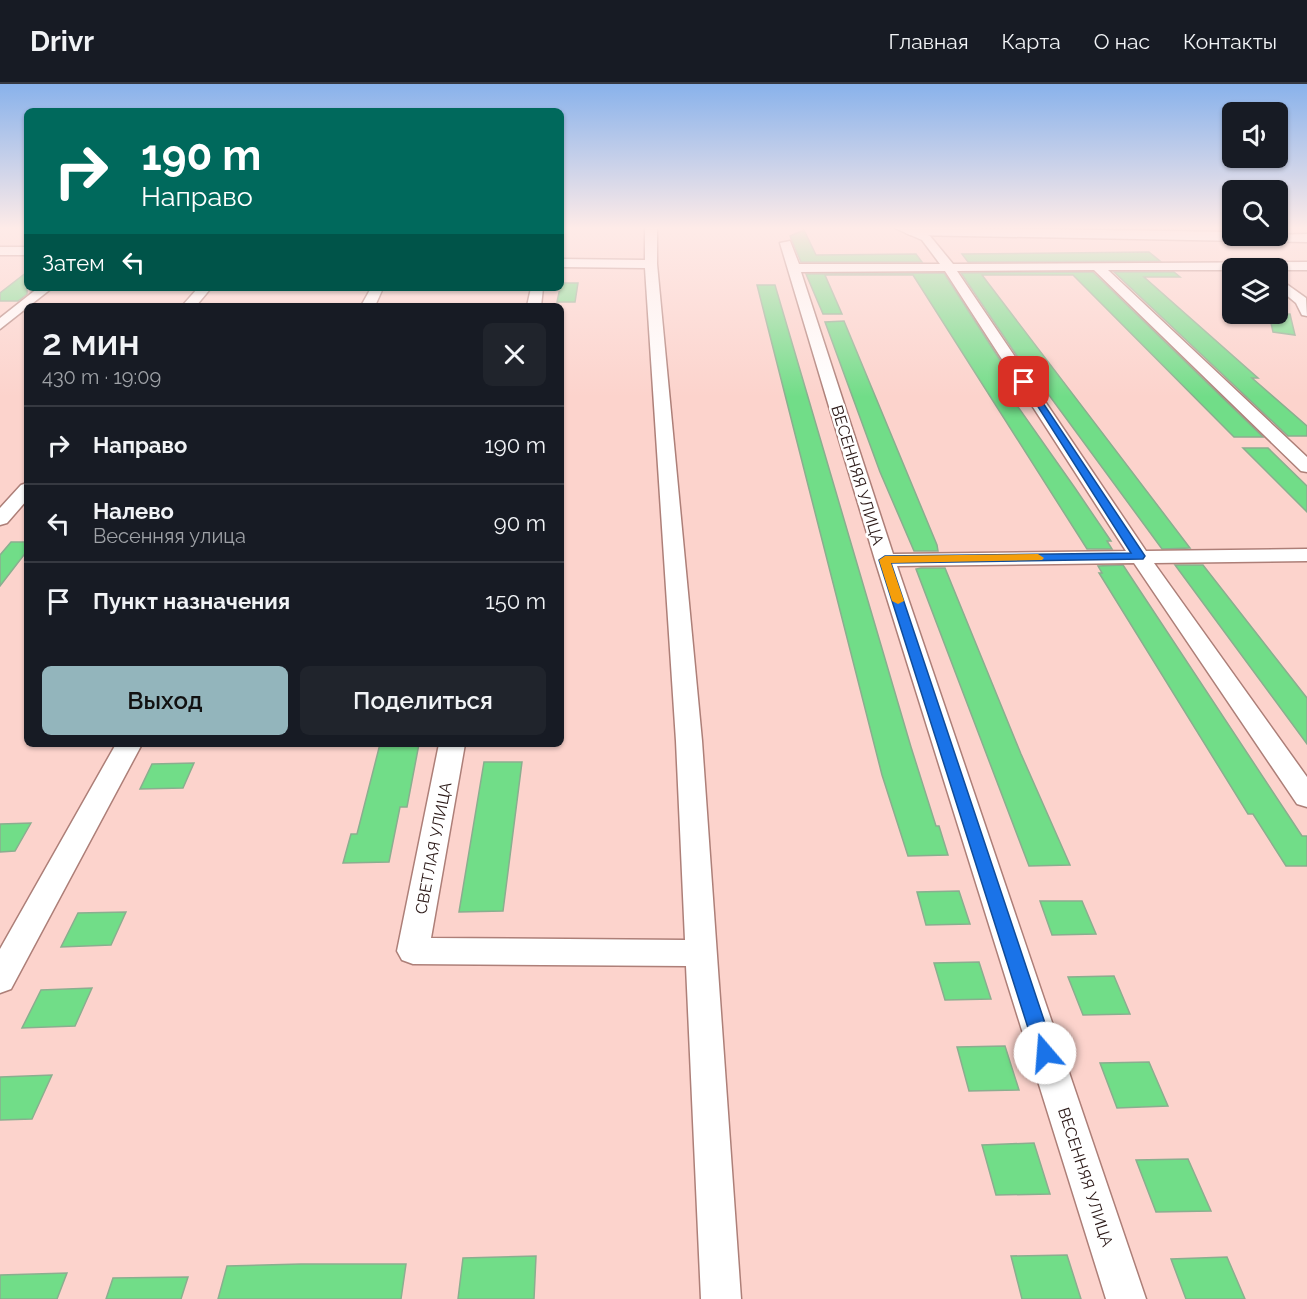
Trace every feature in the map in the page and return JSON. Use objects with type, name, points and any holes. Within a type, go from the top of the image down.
[{"type":"street","points":[[653,284],[689,741],[721,1299]]},
{"type":"street","name":"ВЕСЕННЯЯ УЛИЦА","points":[[799,284],[885,560],[1125,1299]]},
{"type":"street","points":[[960,284],[1139,556],[1307,797]]},
{"type":"street","points":[[1115,284],[1307,467]]},
{"type":"street","points":[[1288,290],[1301,301],[1307,312]]},
{"type":"street","points":[[27,303],[42,291]]},
{"type":"street","points":[[192,303],[202,291]]},
{"type":"street","points":[[0,325],[24,306]]},
{"type":"street","points":[[0,519],[24,492]]},
{"type":"street","points":[[885,560],[1307,555]]},
{"type":"street","points":[[0,979],[127,747]]},
{"type":"street","name":"СВЕТЛАЯ УЛИЦА","points":[[451,747],[413,951],[701,952]]},
{"type":"building","points":[[12,284],[24,284],[24,291],[27,291],[27,294],[18,301],[0,301],[0,293]]},
{"type":"building","points":[[564,284],[578,284],[575,302],[557,302],[559,291],[564,291]]},
{"type":"building","points":[[810,284],[829,284],[842,314],[823,314]]},
{"type":"building","points":[[919,284],[951,284],[1018,388],[1009,394],[1111,541],[1107,541],[1112,549],[1087,549]]},
{"type":"building","points":[[968,284],[989,284],[1190,548],[1162,549],[1035,376],[1032,378]]},
{"type":"building","points":[[1082,284],[1105,284],[1263,437],[1234,437]]},
{"type":"building","points":[[1126,284],[1152,284],[1258,378],[1252,378],[1307,426],[1307,436],[1288,436]]},
{"type":"building","points":[[757,285],[775,285],[911,747],[936,826],[939,826],[948,855],[908,856],[882,775]]},
{"type":"building","points":[[1288,314],[1290,314],[1295,335],[1273,332],[1271,324],[1288,324]]},
{"type":"building","points":[[844,321],[938,551],[914,551],[880,472],[825,322]]},
{"type":"building","points":[[1243,448],[1268,448],[1307,486],[1307,512]]},
{"type":"building","points":[[11,542],[24,542],[24,555],[0,586],[0,555]]},
{"type":"building","points":[[1123,565],[1302,836],[1307,836],[1307,866],[1286,866],[1253,814],[1248,814],[1099,573],[1102,573],[1098,566]]},
{"type":"building","points":[[1175,565],[1203,565],[1307,698],[1307,744]]},
{"type":"building","points":[[945,568],[1021,754],[1070,865],[1029,866],[916,569]]},
{"type":"building","points":[[379,747],[418,747],[407,807],[400,807],[389,862],[343,863],[351,834],[357,834]]},
{"type":"building","points":[[484,762],[522,762],[503,911],[459,912]]},
{"type":"building","points":[[194,763],[183,788],[140,789],[152,764]]},
{"type":"building","points":[[31,823],[15,851],[0,852],[0,824]]},
{"type":"building","points":[[959,891],[970,924],[926,925],[917,892]]},
{"type":"building","points":[[1040,901],[1082,901],[1096,934],[1052,935]]},
{"type":"building","points":[[126,912],[111,945],[61,947],[78,913]]},
{"type":"building","points":[[979,962],[991,999],[945,1000],[934,963]]},
{"type":"building","points":[[1114,976],[1130,1014],[1083,1015],[1068,977]]},
{"type":"building","points":[[92,988],[75,1026],[22,1028],[41,990]]},
{"type":"building","points":[[1005,1046],[1019,1090],[969,1091],[957,1047]]},
{"type":"building","points":[[1149,1062],[1168,1106],[1117,1108],[1100,1063]]},
{"type":"building","points":[[52,1075],[32,1119],[0,1120],[0,1077]]},
{"type":"building","points":[[1034,1143],[1050,1194],[996,1195],[982,1145]]},
{"type":"building","points":[[1188,1159],[1211,1211],[1156,1212],[1136,1160]]},
{"type":"building","points":[[1067,1255],[1081,1299],[1022,1299],[1011,1256]]},
{"type":"building","points":[[536,1256],[534,1299],[458,1299],[463,1258]]},
{"type":"building","points":[[1227,1257],[1245,1299],[1186,1299],[1171,1259]]},
{"type":"building","points":[[406,1264],[401,1299],[218,1299],[227,1266]]},
{"type":"building","points":[[67,1273],[57,1299],[0,1299],[0,1275]]},
{"type":"building","points":[[188,1277],[181,1299],[106,1299],[113,1278]]},
{"type":"slow traffic","points":[[898,601],[885,560],[1038,558]]},
{"type":"route","points":[[1024,382],[1139,556],[885,560],[1045,1053]]}]
